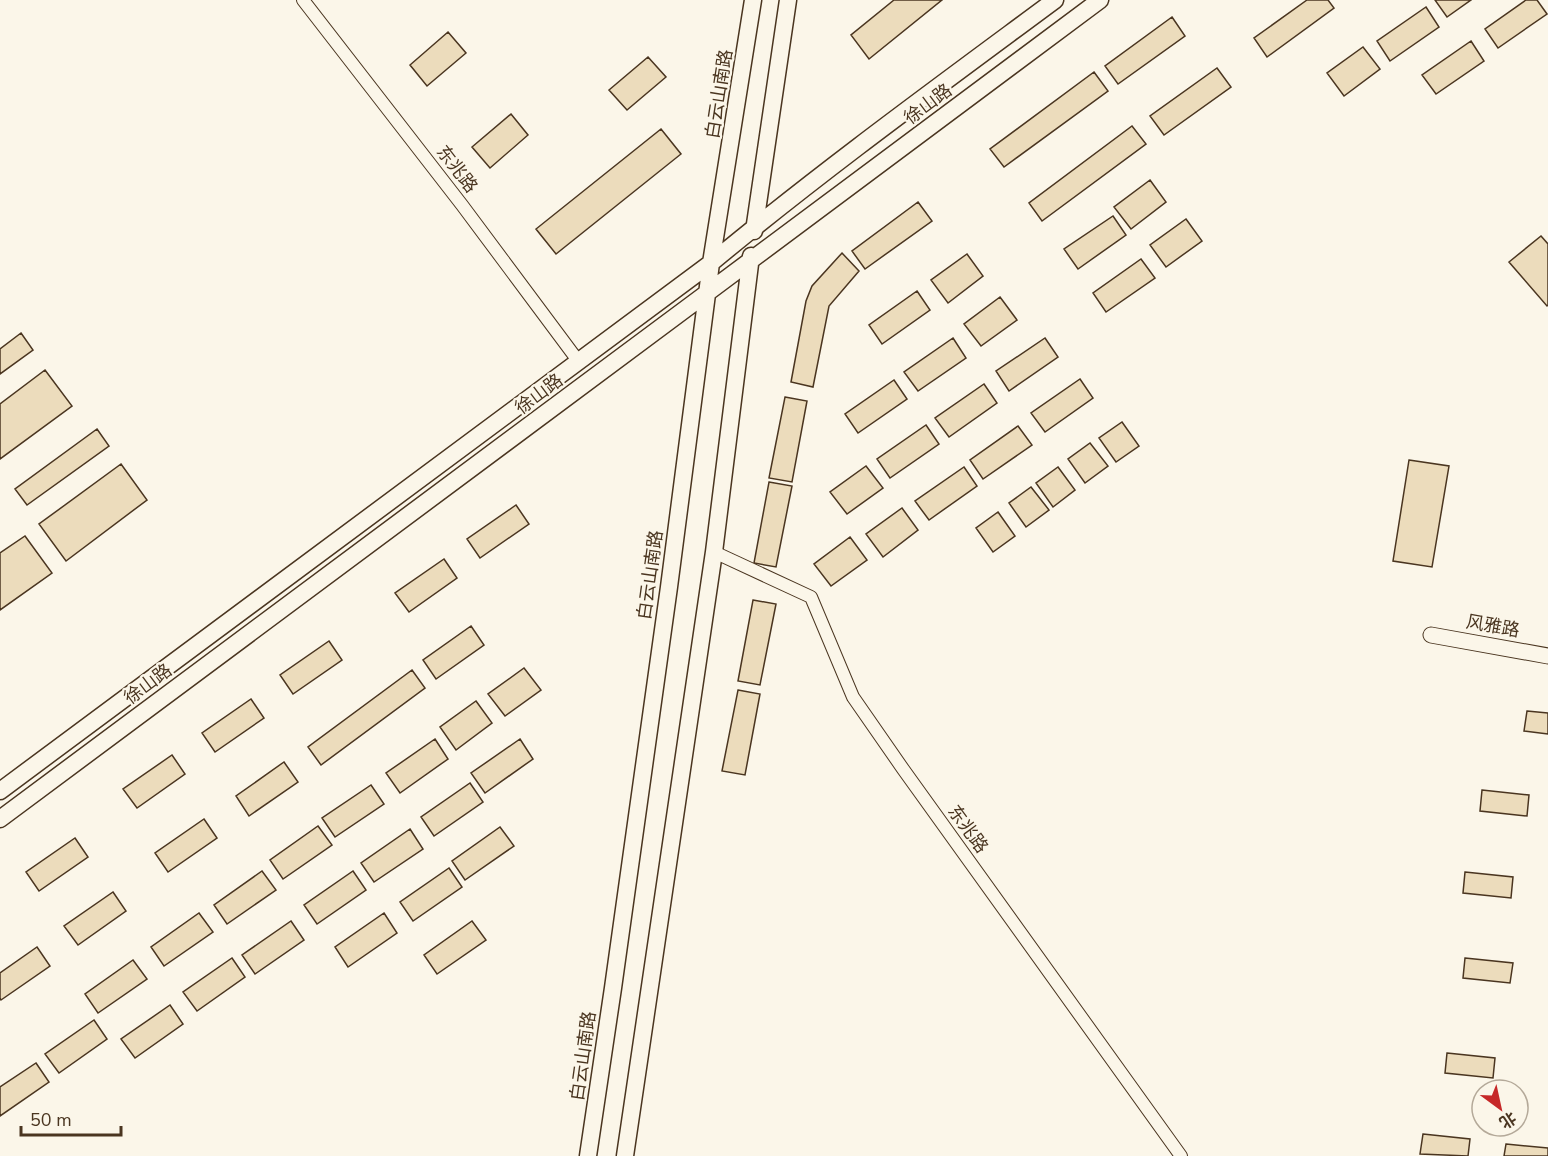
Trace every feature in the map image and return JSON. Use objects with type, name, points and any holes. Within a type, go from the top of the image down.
[{"type":"main road","name":"白云山南路","points":[[588,1156],[669,587],[711,263],[753,0]]},
{"type":"main road","points":[[625,1156],[714,552],[750,261],[788,0]]},
{"type":"main road","name":"徐山路","points":[[0,792],[711,263],[755,227],[1055,0]]},
{"type":"main road","name":"徐山路","points":[[0,819],[1100,0]]},
{"type":"street","name":"东兆路","points":[[303,0],[462,205],[579,362]]},
{"type":"street","name":"东兆路","points":[[714,552],[811,597],[853,696],[1181,1156]]},
{"type":"street","name":"风雅路","points":[[1431,635],[1548,656]]},
{"type":"building","points":[[894,0],[942,0],[869,59],[851,35]]},
{"type":"building","points":[[1307,0],[1328,0],[1334,8],[1267,57],[1254,38]]},
{"type":"building","points":[[1435,0],[1471,0],[1447,17]]},
{"type":"building","points":[[1526,0],[1537,0],[1547,14],[1498,48],[1485,29]]},
{"type":"building","points":[[1426,7],[1439,27],[1390,61],[1377,41]]},
{"type":"building","points":[[1172,17],[1185,36],[1118,84],[1105,66]]},
{"type":"building","points":[[448,32],[466,53],[427,86],[410,65]]},
{"type":"building","points":[[1471,41],[1484,61],[1436,94],[1422,75]]},
{"type":"building","points":[[1363,47],[1380,69],[1344,96],[1327,73]]},
{"type":"building","points":[[648,57],[666,77],[627,110],[609,90]]},
{"type":"building","points":[[1217,68],[1231,87],[1164,135],[1150,116]]},
{"type":"building","points":[[1094,72],[1108,91],[1004,167],[990,149]]},
{"type":"building","points":[[511,114],[528,135],[490,168],[472,147]]},
{"type":"building","points":[[1132,126],[1146,144],[1042,221],[1029,203]]},
{"type":"building","points":[[661,129],[681,154],[556,254],[536,229]]},
{"type":"building","points":[[1150,180],[1166,202],[1131,229],[1114,207]]},
{"type":"building","points":[[918,202],[932,221],[865,269],[852,251]]},
{"type":"building","points":[[1113,216],[1126,235],[1078,269],[1064,249]]},
{"type":"building","points":[[1186,219],[1202,241],[1166,267],[1150,245]]},
{"type":"building","points":[[1541,236],[1548,244],[1547,306],[1509,262]]},
{"type":"building","points":[[842,253],[859,271],[829,306],[813,387],[791,382],[806,301],[812,286]]},
{"type":"building","points":[[967,254],[983,276],[948,303],[931,280]]},
{"type":"building","points":[[1141,259],[1155,278],[1106,312],[1093,293]]},
{"type":"building","points":[[917,291],[930,310],[882,344],[869,325]]},
{"type":"building","points":[[1000,297],[1017,320],[981,346],[964,324]]},
{"type":"building","points":[[21,333],[33,350],[0,374],[0,349]]},
{"type":"building","points":[[953,338],[966,358],[918,391],[904,372]]},
{"type":"building","points":[[1045,338],[1058,357],[1009,391],[996,371]]},
{"type":"building","points":[[45,370],[72,406],[0,459],[0,404]]},
{"type":"building","points":[[1080,379],[1093,398],[1045,432],[1031,413]]},
{"type":"building","points":[[894,380],[907,399],[858,433],[845,414]]},
{"type":"building","points":[[984,384],[997,403],[949,437],[935,418]]},
{"type":"building","points":[[785,397],[807,401],[792,482],[769,478]]},
{"type":"building","points":[[1122,422],[1139,446],[1116,462],[1099,438]]},
{"type":"building","points":[[926,425],[939,444],[890,478],[877,459]]},
{"type":"building","points":[[1018,426],[1032,445],[983,479],[970,460]]},
{"type":"building","points":[[97,429],[109,446],[27,505],[15,489]]},
{"type":"building","points":[[1090,443],[1108,466],[1085,483],[1068,459]]},
{"type":"building","points":[[1409,460],[1449,466],[1432,567],[1393,561]]},
{"type":"building","points":[[121,464],[147,500],[66,561],[39,524]]},
{"type":"building","points":[[866,466],[883,488],[847,514],[830,492]]},
{"type":"building","points":[[964,467],[977,486],[929,520],[915,501]]},
{"type":"building","points":[[1058,467],[1075,490],[1053,507],[1036,483]]},
{"type":"building","points":[[769,482],[792,486],[776,567],[754,563]]},
{"type":"building","points":[[1031,487],[1049,510],[1026,527],[1009,503]]},
{"type":"building","points":[[516,505],[529,524],[480,558],[467,539]]},
{"type":"building","points":[[902,508],[918,530],[883,557],[866,534]]},
{"type":"building","points":[[998,512],[1015,536],[993,552],[976,528]]},
{"type":"building","points":[[25,536],[52,573],[0,610],[0,553]]},
{"type":"building","points":[[850,537],[867,560],[831,586],[814,564]]},
{"type":"building","points":[[444,559],[457,578],[409,612],[395,593]]},
{"type":"building","points":[[753,600],[776,604],[760,685],[738,681]]},
{"type":"building","points":[[471,626],[484,645],[436,679],[423,660]]},
{"type":"building","points":[[329,641],[342,660],[293,694],[280,675]]},
{"type":"building","points":[[524,668],[541,690],[505,716],[488,694]]},
{"type":"building","points":[[412,670],[425,688],[321,765],[308,747]]},
{"type":"building","points":[[738,690],[760,694],[745,775],[722,771]]},
{"type":"building","points":[[251,699],[264,718],[215,752],[202,733]]},
{"type":"building","points":[[476,701],[492,723],[456,750],[440,727]]},
{"type":"building","points":[[1527,711],[1548,713],[1548,734],[1524,731]]},
{"type":"building","points":[[435,739],[448,759],[400,793],[386,773]]},
{"type":"building","points":[[520,739],[533,759],[485,793],[471,773]]},
{"type":"building","points":[[172,755],[185,774],[137,808],[123,789]]},
{"type":"building","points":[[284,762],[298,782],[249,816],[236,796]]},
{"type":"building","points":[[470,783],[483,802],[434,836],[421,817]]},
{"type":"building","points":[[371,785],[384,804],[335,837],[322,818]]},
{"type":"building","points":[[1482,790],[1529,795],[1527,816],[1480,811]]},
{"type":"building","points":[[204,819],[217,838],[168,872],[155,853]]},
{"type":"building","points":[[318,826],[332,845],[283,879],[270,860]]},
{"type":"building","points":[[500,827],[514,846],[465,880],[452,861]]},
{"type":"building","points":[[410,829],[423,849],[374,882],[361,863]]},
{"type":"building","points":[[75,838],[88,857],[39,891],[26,872]]},
{"type":"building","points":[[449,868],[462,887],[413,921],[400,902]]},
{"type":"building","points":[[262,871],[276,890],[227,924],[214,905]]},
{"type":"building","points":[[353,871],[366,890],[317,924],[304,905]]},
{"type":"building","points":[[1465,872],[1513,877],[1511,898],[1463,893]]},
{"type":"building","points":[[113,892],[126,911],[78,945],[64,926]]},
{"type":"building","points":[[199,913],[213,932],[164,966],[151,947]]},
{"type":"building","points":[[384,913],[397,933],[348,967],[335,947]]},
{"type":"building","points":[[291,921],[304,940],[255,974],[242,955]]},
{"type":"building","points":[[472,921],[486,940],[437,974],[424,955]]},
{"type":"building","points":[[37,947],[50,966],[1,1000],[0,973]]},
{"type":"building","points":[[232,958],[245,977],[197,1011],[183,992]]},
{"type":"building","points":[[1465,958],[1513,963],[1510,983],[1463,978]]},
{"type":"building","points":[[133,960],[147,979],[98,1013],[85,994]]},
{"type":"building","points":[[170,1005],[183,1024],[135,1058],[121,1039]]},
{"type":"building","points":[[94,1020],[107,1039],[59,1073],[45,1054]]},
{"type":"building","points":[[1447,1053],[1495,1058],[1493,1078],[1445,1073]]},
{"type":"building","points":[[36,1063],[49,1082],[0,1116],[0,1087]]},
{"type":"building","points":[[1423,1134],[1470,1139],[1468,1156],[1420,1154]]},
{"type":"building","points":[[1506,1144],[1548,1148],[1548,1156],[1504,1156]]}]
